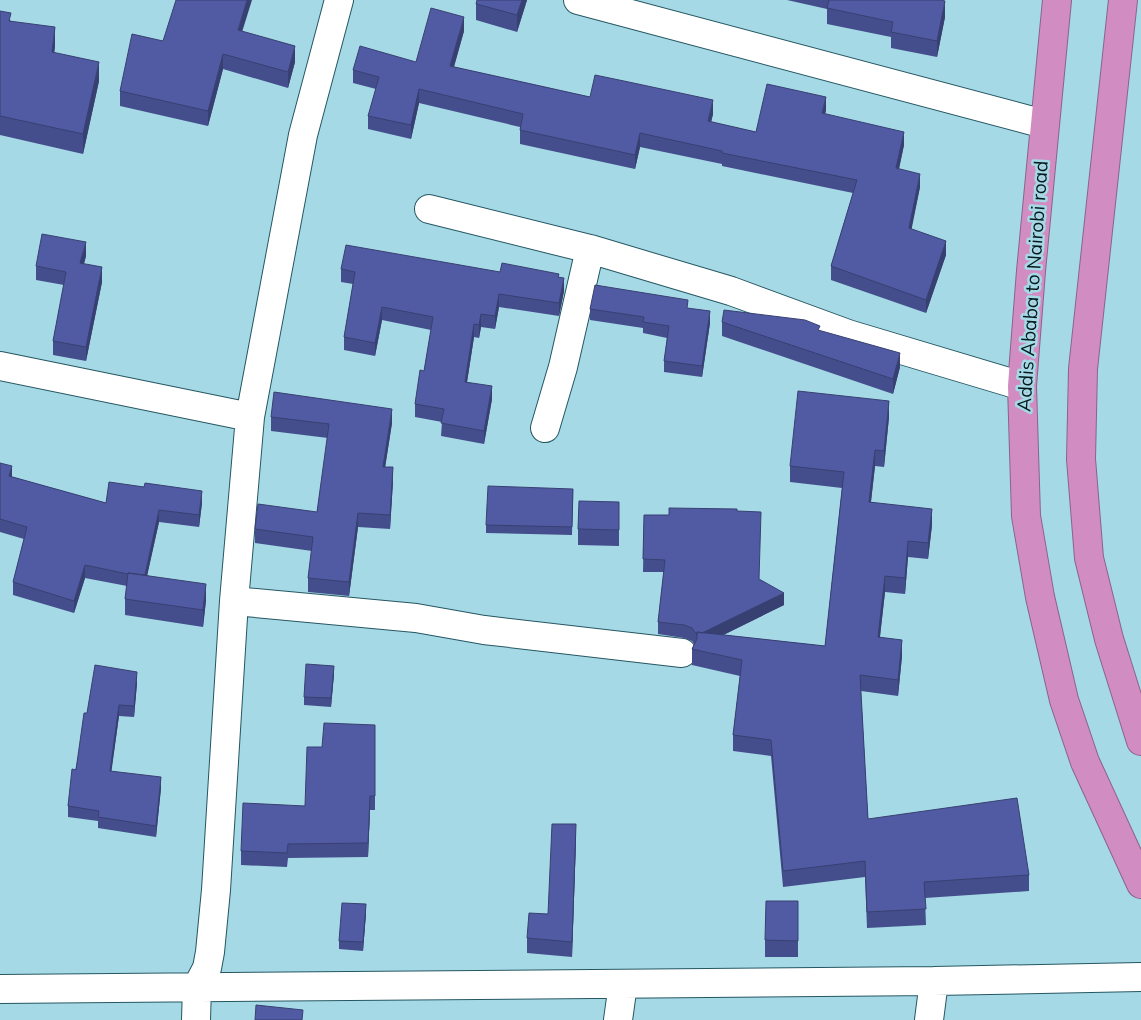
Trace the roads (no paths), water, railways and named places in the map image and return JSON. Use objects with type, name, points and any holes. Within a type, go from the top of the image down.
[{"type":"highway","name":"Addis Ababa to Nairobi road","points":[[1057,0],[1044,124],[1022,386],[1026,516],[1040,598],[1064,700],[1085,762],[1141,884]]},
{"type":"highway","points":[[1122,0],[1083,369],[1081,459],[1089,558],[1109,639],[1141,740]]},
{"type":"street","points":[[196,1020],[197,987],[207,968],[216,890],[234,601],[250,417],[303,135],[338,0]]},
{"type":"street","points":[[578,0],[1044,124]]},
{"type":"street","points":[[430,209],[590,249],[731,291],[848,334],[1022,386]]},
{"type":"street","points":[[545,428],[563,367],[590,249]]},
{"type":"street","points":[[0,366],[250,417]]},
{"type":"street","points":[[234,601],[416,618],[484,630],[682,653]]},
{"type":"street","points":[[0,989],[934,981],[1141,977]]},
{"type":"street","points":[[929,1020],[934,981]]},
{"type":"street","points":[[618,1020],[623,984]]}]
